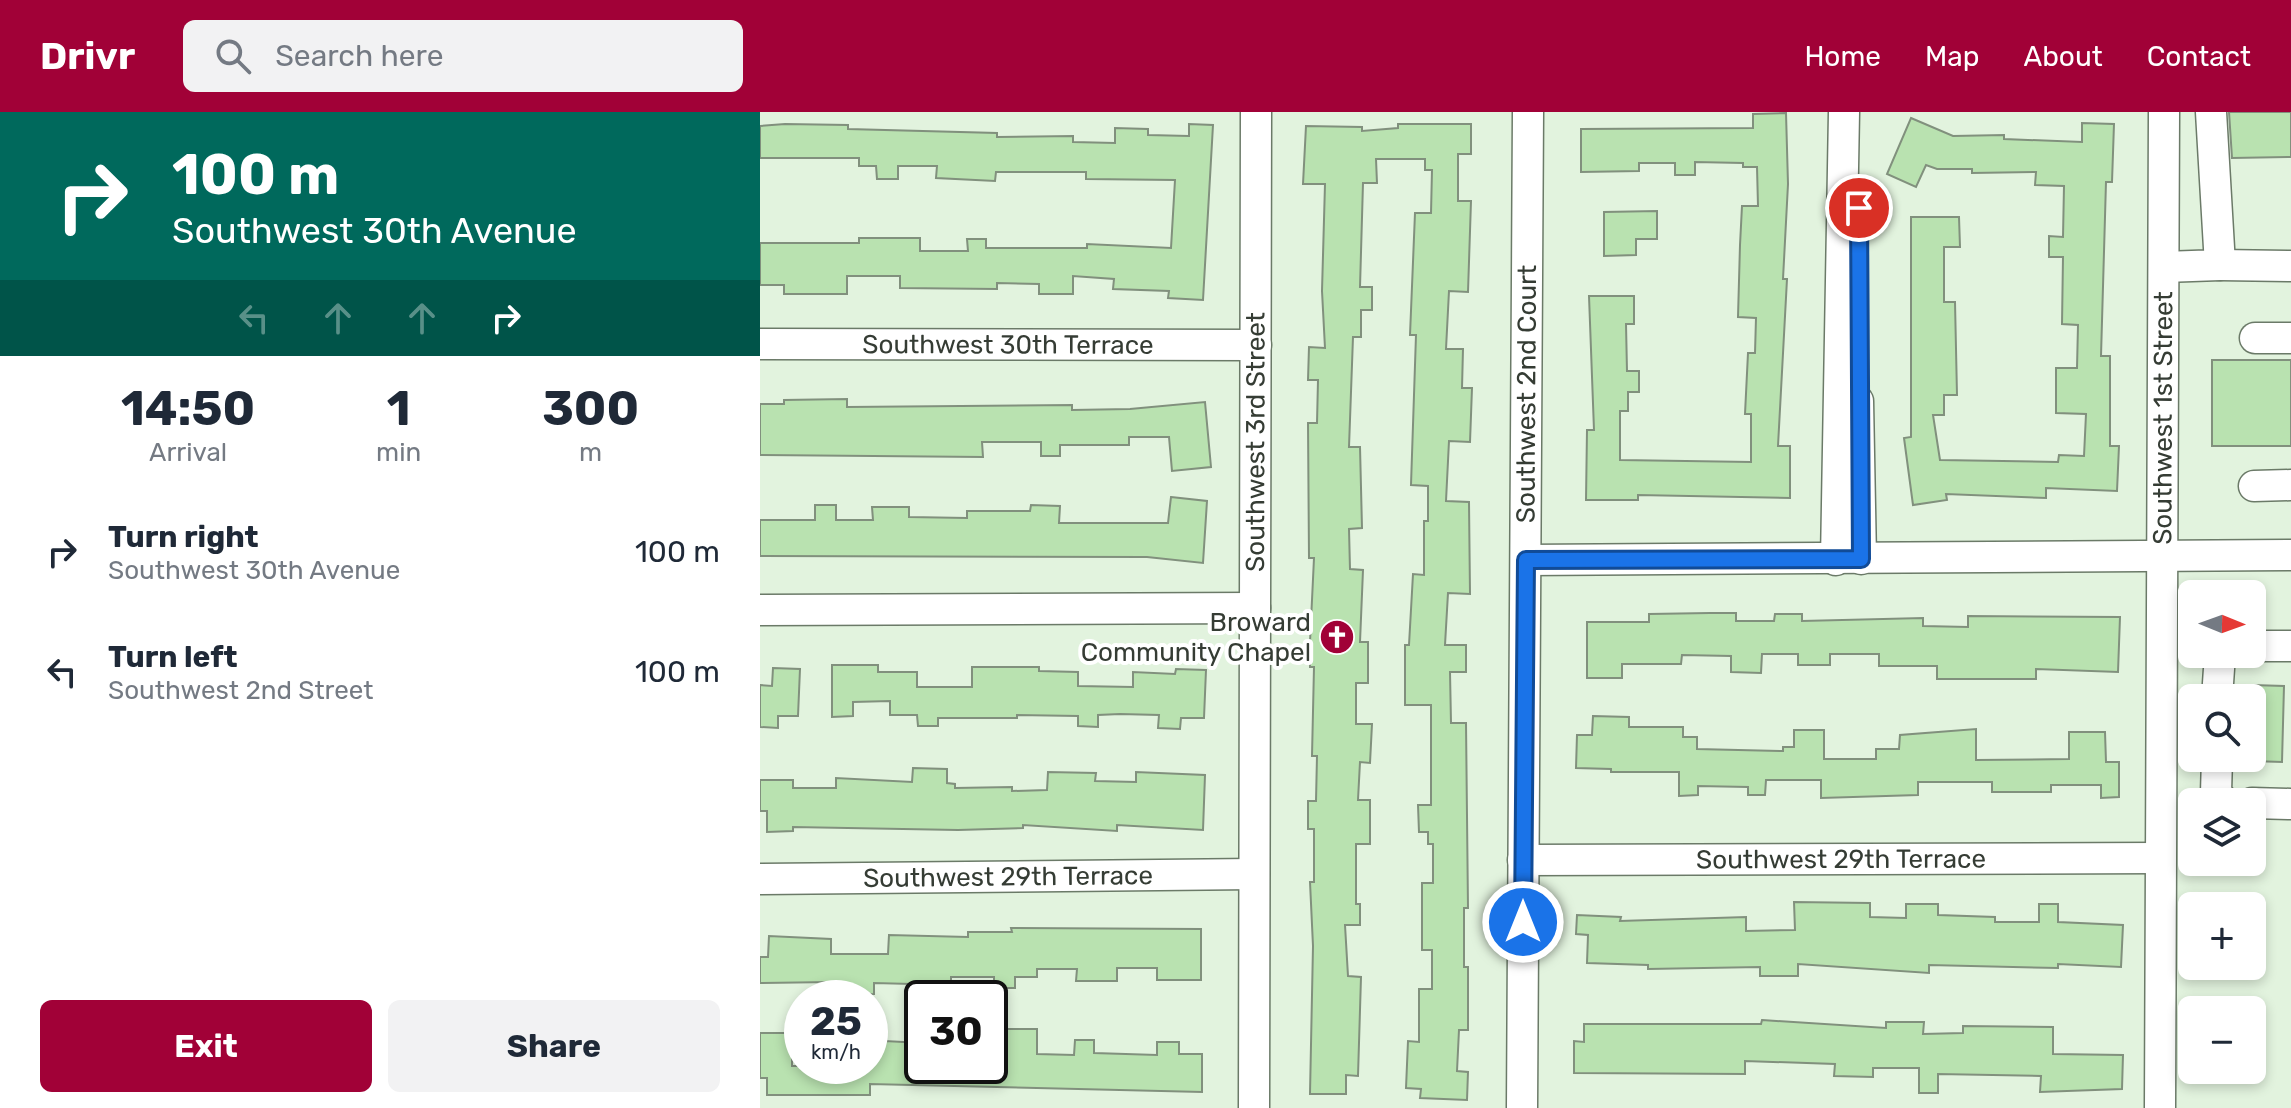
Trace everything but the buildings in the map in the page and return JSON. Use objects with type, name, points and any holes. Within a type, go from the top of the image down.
[{"type":"street","name":"Southwest 3rd Street","points":[[1254,1108],[1256,112]]},
{"type":"street","name":"Southwest 2nd Court","points":[[1522,1108],[1528,112]]},
{"type":"street","points":[[1844,112],[1848,559]]},
{"type":"street","points":[[1848,559],[1857,367],[1860,112]]},
{"type":"street","name":"Southwest 1st Street","points":[[2160,1108],[2164,112]]},
{"type":"street","points":[[2211,112],[2220,265]]},
{"type":"street","points":[[2164,168],[2212,167]]},
{"type":"street","points":[[2164,267],[2291,266]]},
{"type":"street","points":[[2255,338],[2291,338]]},
{"type":"street","name":"Southwest 30th Terrace","points":[[760,344],[1256,345]]},
{"type":"street","points":[[2254,486],[2291,485]]},
{"type":"street","points":[[1526,560],[1848,559],[2164,553],[2291,555]]},
{"type":"street","points":[[760,610],[1255,608]]},
{"type":"street","points":[[2266,646],[2291,646]]},
{"type":"street","points":[[2266,803],[2291,804]]},
{"type":"street","name":"Southwest 29th Terrace","points":[[1523,860],[2159,858]]},
{"type":"street","name":"Southwest 29th Terrace","points":[[760,879],[1254,874]]},
{"type":"place","name":"Broward Community Chapel","points":[[1337,637]]},
{"type":"route","points":[[1523,922],[1526,560],[1861,559],[1857,367],[1859,208]]}]
